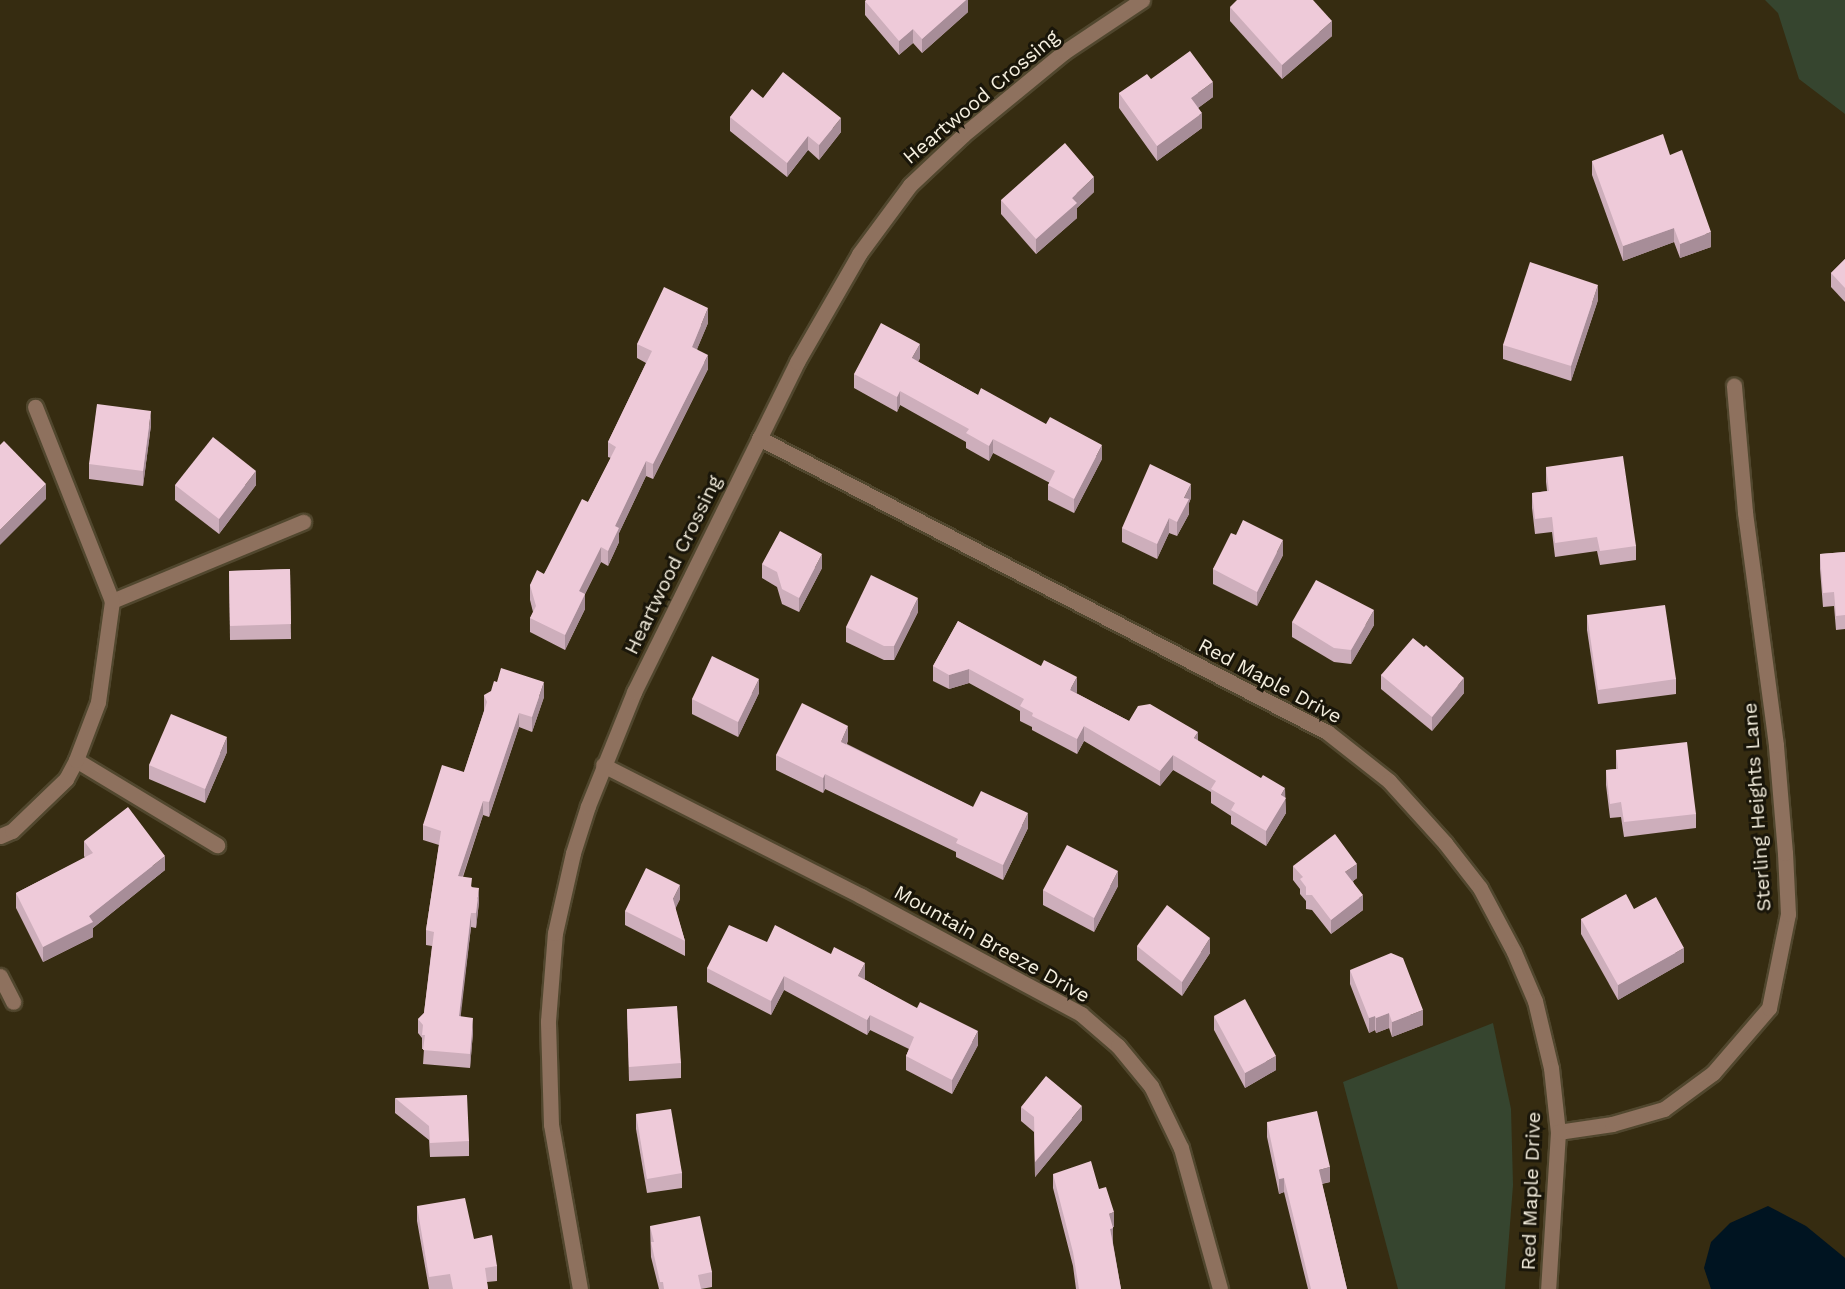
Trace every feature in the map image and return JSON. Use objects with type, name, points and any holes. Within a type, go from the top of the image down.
[{"type":"street","name":"Heartwood Crossing","points":[[580,1289],[551,1124],[548,1021],[555,933],[573,853],[603,765],[634,692],[797,362],[843,280],[910,185],[963,135],[1064,52],[1142,0]]},
{"type":"street","name":"Sterling Heights Lane","points":[[1558,1132],[1612,1124],[1664,1109],[1713,1073],[1768,1008],[1788,914],[1785,853],[1776,745],[1745,512],[1734,384]]},
{"type":"street","points":[[0,836],[12,831],[66,779],[76,760],[98,702],[112,601],[35,407]]},
{"type":"street","name":"Red Maple Drive","points":[[759,438],[1327,732],[1389,781],[1445,843],[1480,888],[1514,952],[1534,1001],[1548,1057],[1558,1132],[1548,1289]]},
{"type":"street","points":[[112,601],[303,522]]},
{"type":"street","points":[[76,760],[217,845]]},
{"type":"street","name":"Mountain Breeze Drive","points":[[603,765],[861,896],[1081,1014],[1118,1046],[1151,1086],[1181,1148],[1220,1289]]},
{"type":"street","points":[[0,976],[13,1002]]},
{"type":"green space","points":[[1765,0],[1845,0],[1845,114],[1799,79],[1778,13]]},
{"type":"green space","points":[[1493,1023],[1511,1109],[1513,1185],[1505,1289],[1398,1289],[1343,1082]]},
{"type":"water","points":[[1768,1206],[1806,1226],[1845,1258],[1845,1289],[1711,1289],[1704,1268],[1711,1242],[1730,1223]]},
{"type":"building","points":[[866,0],[966,0],[922,39],[913,29],[899,41]]},
{"type":"building","points":[[1237,0],[1313,0],[1332,21],[1282,65],[1230,7]]},
{"type":"building","points":[[1190,51],[1213,82],[1191,98],[1202,113],[1157,146],[1119,93],[1147,74],[1151,79]]},
{"type":"building","points":[[783,72],[841,118],[819,145],[808,136],[787,163],[730,117],[752,89],[763,98]]},
{"type":"building","points":[[1663,134],[1670,155],[1682,150],[1711,232],[1680,244],[1674,228],[1623,246],[1592,161]]},
{"type":"building","points":[[1065,143],[1094,177],[1072,198],[1077,203],[1036,239],[1001,200]]},
{"type":"building","points":[[1845,259],[1845,288],[1831,273]]},
{"type":"building","points":[[1530,262],[1598,285],[1571,366],[1503,345]]},
{"type":"building","points":[[664,287],[708,308],[692,347],[708,355],[653,464],[646,461],[615,526],[619,528],[608,551],[601,547],[579,591],[585,594],[565,635],[530,618],[536,606],[530,585],[537,570],[544,574],[582,499],[588,502],[616,447],[608,442],[652,351],[637,344]]},
{"type":"building","points":[[881,323],[920,344],[912,358],[978,395],[981,388],[1046,424],[1050,417],[1102,445],[1074,499],[1048,485],[1055,471],[993,439],[989,446],[966,433],[969,429],[900,391],[897,397],[854,374]]},
{"type":"building","points":[[97,404],[151,411],[143,471],[89,464]]},
{"type":"building","points":[[213,437],[256,471],[219,519],[175,485]]},
{"type":"building","points":[[4,441],[46,484],[0,530],[0,445]]},
{"type":"building","points":[[1623,456],[1636,546],[1600,551],[1597,537],[1555,543],[1552,517],[1535,519],[1532,493],[1549,491],[1546,467]]},
{"type":"building","points":[[1150,464],[1191,484],[1184,498],[1189,499],[1177,522],[1169,518],[1157,544],[1122,528]]},
{"type":"building","points":[[1243,520],[1283,540],[1257,592],[1213,569],[1231,533],[1236,535]]},
{"type":"building","points":[[780,531],[822,554],[799,598],[782,589],[777,572],[762,564]]},
{"type":"building","points":[[1845,552],[1845,615],[1836,616],[1834,592],[1823,593],[1820,554]]},
{"type":"building","points":[[290,569],[291,624],[230,626],[229,571]]},
{"type":"building","points":[[871,575],[918,598],[894,646],[884,646],[846,627]]},
{"type":"building","points":[[1316,580],[1374,610],[1351,650],[1334,648],[1292,622]]},
{"type":"building","points":[[1665,605],[1676,679],[1598,690],[1587,615]]},
{"type":"building","points":[[958,621],[1041,666],[1044,660],[1077,677],[1070,690],[1129,721],[1138,706],[1150,704],[1198,732],[1194,738],[1261,778],[1263,775],[1285,788],[1281,795],[1286,798],[1266,831],[1231,810],[1235,803],[1211,789],[1216,781],[1173,755],[1160,771],[1084,726],[1077,739],[1032,716],[1033,713],[1020,706],[1024,699],[969,669],[949,675],[933,666]]},
{"type":"building","points":[[1413,638],[1424,647],[1426,645],[1464,678],[1432,717],[1381,675]]},
{"type":"building","points":[[712,656],[759,679],[738,722],[692,699]]},
{"type":"building","points":[[501,668],[544,682],[532,717],[519,713],[489,802],[483,801],[458,876],[472,878],[471,887],[479,888],[476,913],[471,913],[459,1016],[473,1018],[470,1054],[423,1050],[425,1035],[422,1035],[423,1025],[418,1019],[424,1013],[434,932],[426,930],[441,831],[423,825],[442,765],[464,772],[487,702],[484,695],[491,691],[494,681],[497,682]]},
{"type":"building","points":[[802,703],[848,726],[841,742],[973,807],[981,791],[1028,813],[1003,865],[956,843],[958,839],[825,774],[823,778],[776,755]]},
{"type":"building","points":[[171,714],[227,737],[205,789],[149,765]]},
{"type":"building","points":[[1687,742],[1696,814],[1624,822],[1621,802],[1610,804],[1606,770],[1618,769],[1616,750]]},
{"type":"building","points":[[128,807],[165,856],[89,916],[93,922],[43,947],[16,893],[93,853],[84,841]]},
{"type":"building","points":[[1335,834],[1357,864],[1345,872],[1363,895],[1331,920],[1312,895],[1306,895],[1306,887],[1300,879],[1303,877],[1293,866]]},
{"type":"building","points":[[1067,845],[1118,871],[1094,918],[1043,890]]},
{"type":"building","points":[[646,868],[680,885],[673,899],[685,941],[625,911]]},
{"type":"building","points":[[1626,894],[1634,909],[1656,897],[1684,948],[1618,985],[1581,919]]},
{"type":"building","points":[[1167,905],[1210,938],[1182,982],[1137,946]]},
{"type":"building","points":[[729,925],[767,942],[775,925],[831,954],[834,947],[865,963],[858,976],[917,1008],[920,1002],[978,1031],[952,1080],[906,1056],[914,1037],[870,1015],[867,1020],[784,976],[771,1001],[707,968]]},
{"type":"building","points":[[1391,953],[1403,958],[1423,1010],[1392,1022],[1389,1013],[1369,1018],[1350,970]]},
{"type":"building","points":[[1245,999],[1276,1056],[1245,1073],[1214,1016]]},
{"type":"building","points":[[677,1006],[681,1063],[629,1067],[627,1009]]},
{"type":"building","points":[[1046,1076],[1082,1106],[1035,1162],[1034,1117],[1021,1107]]},
{"type":"building","points":[[467,1095],[469,1141],[430,1143],[429,1126],[395,1098]]},
{"type":"building","points":[[671,1109],[682,1173],[647,1179],[636,1114]]},
{"type":"building","points":[[1317,1111],[1330,1167],[1319,1170],[1347,1289],[1311,1289],[1284,1178],[1279,1179],[1267,1122]]},
{"type":"building","points":[[1091,1161],[1099,1189],[1106,1187],[1114,1212],[1109,1214],[1113,1228],[1110,1229],[1121,1289],[1079,1289],[1073,1252],[1053,1174]]},
{"type":"building","points":[[465,1198],[474,1239],[492,1235],[497,1266],[485,1268],[488,1289],[453,1289],[450,1274],[429,1277],[417,1206]]},
{"type":"building","points":[[700,1216],[712,1272],[698,1275],[701,1289],[664,1289],[663,1282],[660,1282],[651,1242],[654,1242],[650,1226]]}]
